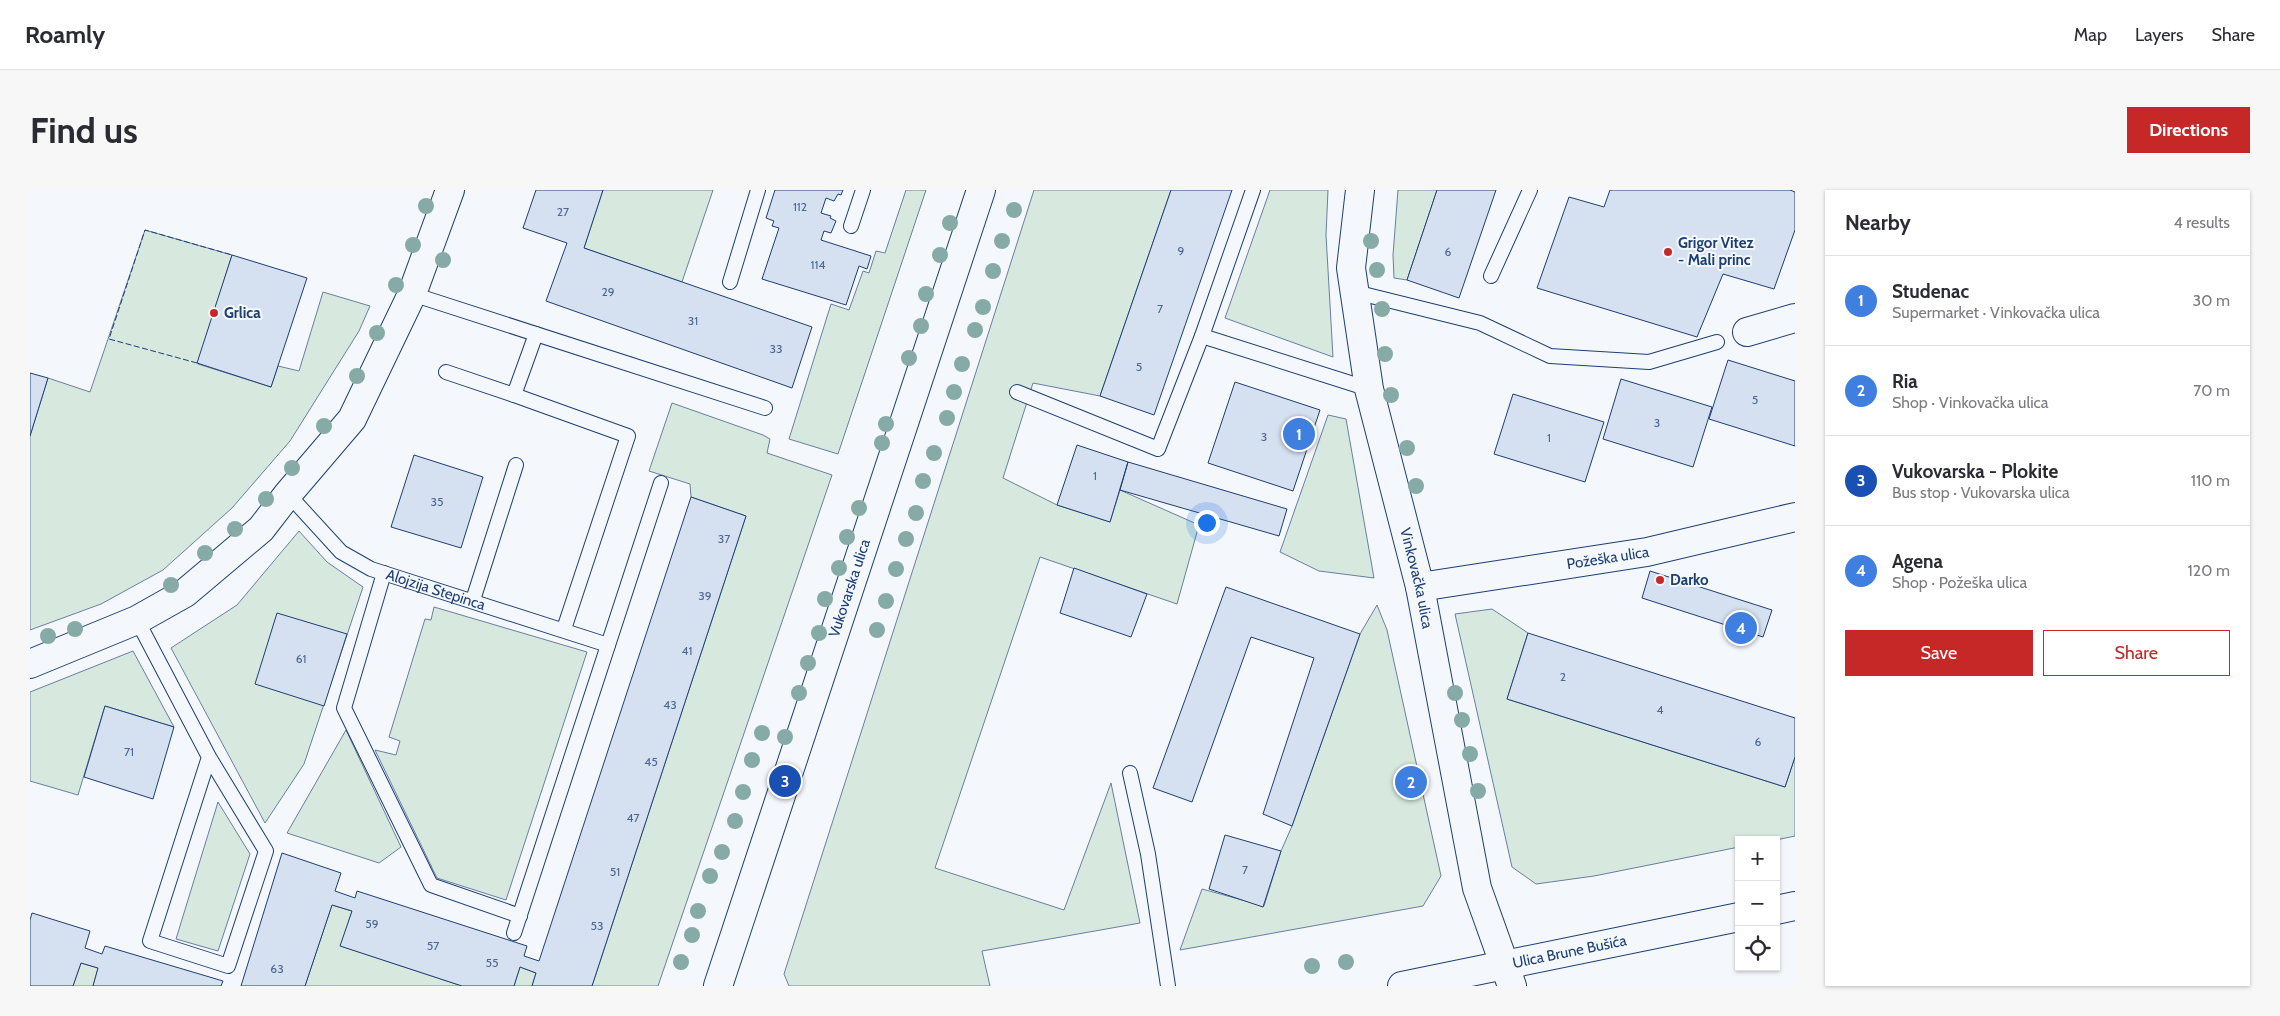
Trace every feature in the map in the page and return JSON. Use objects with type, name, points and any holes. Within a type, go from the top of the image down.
[{"type":"street","points":[[30,664],[138,620],[185,594],[261,530],[288,494],[352,419],[412,294],[450,190]]},
{"type":"street","name":"Vukovarska ulica","points":[[718,986],[981,190]]},
{"type":"street","name":"Vinkovačka ulica","points":[[1360,190],[1351,268],[1369,389],[1420,587],[1477,888],[1508,975]]},
{"type":"street","points":[[1747,332],[1795,318]]},
{"type":"street","name":"Požeška ulica","points":[[1420,587],[1647,552],[1795,517]]},
{"type":"street","points":[[1780,909],[1795,906]]},
{"type":"street","name":"Ulica Brune Bušića","points":[[1402,986],[1508,975],[1735,918]]},
{"type":"lane","points":[[730,282],[758,190]]},
{"type":"lane","points":[[851,226],[863,190]]},
{"type":"lane","points":[[1017,392],[1158,449],[1202,336],[1253,190]]},
{"type":"lane","points":[[1491,276],[1530,190]]},
{"type":"lane","points":[[1355,292],[1480,324],[1550,356],[1649,362],[1718,342]]},
{"type":"lane","points":[[412,294],[765,408]]},
{"type":"lane","points":[[514,396],[536,334]]},
{"type":"lane","points":[[1202,336],[1369,389]]},
{"type":"lane","points":[[446,372],[628,436],[564,629]]},
{"type":"lane","points":[[472,600],[516,465]]},
{"type":"lane","points":[[514,933],[661,484]]},
{"type":"lane","name":"Alojzija Stepinca","points":[[288,494],[341,552],[371,569],[564,629],[608,645]]},
{"type":"lane","points":[[384,573],[344,708],[431,885],[520,916]]},
{"type":"lane","points":[[138,620],[209,757],[266,851],[228,966],[150,941],[209,757]]},
{"type":"lane","points":[[1130,773],[1148,854],[1168,986]]},
{"type":"shaded area","points":[[603,190],[713,190],[682,282],[584,248]]},
{"type":"shaded area","points":[[906,190],[926,190],[838,454],[789,439],[831,304],[849,310],[863,271],[869,273],[876,251],[885,253]]},
{"type":"shaded area","points":[[1034,190],[1171,190],[1100,396],[1033,383],[1003,478],[1057,505],[1110,522],[1120,490],[1199,525],[1177,604],[1040,557],[935,868],[1064,910],[1111,783],[1140,923],[982,951],[990,986],[789,986],[784,974]]},
{"type":"shaded area","points":[[1270,190],[1328,190],[1326,235],[1333,357],[1225,318]]},
{"type":"shaded area","points":[[1398,190],[1437,190],[1407,280],[1394,278],[1393,255]]},
{"type":"shaded area","points":[[145,230],[232,255],[198,364],[271,387],[278,366],[299,371],[323,292],[370,306],[359,331],[290,441],[232,508],[163,570],[101,604],[30,630],[30,436],[48,378],[90,392]]},
{"type":"shaded area","points":[[672,403],[763,435],[770,439],[767,453],[832,475],[658,986],[592,986],[746,516],[691,497],[690,484],[649,471]]},
{"type":"shaded area","points":[[1328,415],[1346,419],[1374,578],[1319,571],[1280,552]]},
{"type":"shaded area","points":[[299,531],[327,562],[363,587],[304,764],[265,823],[171,648],[237,605]]},
{"type":"shaded area","points":[[1377,605],[1387,630],[1441,876],[1423,906],[1180,950],[1202,889],[1264,906],[1281,851],[1292,826],[1360,634]]},
{"type":"shaded area","points":[[434,607],[587,652],[506,900],[437,878],[375,750],[396,755],[400,741],[389,737],[425,619],[431,620]]},
{"type":"shaded area","points":[[1492,609],[1528,633],[1507,699],[1785,787],[1795,757],[1795,836],[1780,839],[1780,836],[1735,836],[1735,848],[1594,876],[1536,884],[1512,867],[1455,614]]},
{"type":"shaded area","points":[[133,651],[174,727],[105,706],[78,795],[30,781],[30,692]]},
{"type":"shaded area","points":[[346,730],[401,847],[379,863],[287,833]]},
{"type":"shaded area","points":[[218,802],[250,854],[218,951],[176,939]]},
{"type":"shaded area","points":[[332,905],[352,911],[341,946],[462,986],[305,986]]},
{"type":"shaded area","points":[[81,963],[98,968],[93,986],[73,986]]},
{"type":"shaded area","points":[[520,967],[536,973],[532,986],[514,986]]},
{"type":"building","points":[[536,190],[603,190],[584,248],[812,327],[792,388],[546,301],[567,243],[523,228]]},
{"type":"building","points":[[775,190],[843,190],[841,195],[838,194],[834,201],[826,198],[821,213],[831,216],[830,218],[836,221],[831,233],[824,231],[821,240],[871,256],[867,269],[859,266],[846,305],[762,279],[779,228],[772,226],[774,221],[766,218]]},
{"type":"building","points":[[1171,190],[1232,190],[1154,415],[1100,396]]},
{"type":"building","points":[[1437,190],[1496,190],[1459,298],[1407,280]]},
{"type":"building","name":"Grigor Vitez - Mali princ","points":[[1610,190],[1790,190],[1795,192],[1795,230],[1774,289],[1723,274],[1697,337],[1537,288],[1569,197],[1604,207]]},
{"type":"building","points":[[232,255],[307,278],[271,387],[197,363]]},
{"type":"building","points":[[1728,360],[1795,381],[1795,446],[1709,419]]},
{"type":"building","points":[[30,373],[48,378],[30,436]]},
{"type":"building","points":[[1621,379],[1712,407],[1693,467],[1603,439]]},
{"type":"building","points":[[1235,382],[1320,410],[1293,491],[1208,463]]},
{"type":"building","points":[[1513,394],[1604,422],[1585,482],[1494,454]]},
{"type":"building","points":[[1077,445],[1128,462],[1110,522],[1057,505]]},
{"type":"building","points":[[414,455],[483,477],[461,548],[391,527]]},
{"type":"building","points":[[1128,462],[1287,509],[1279,536],[1120,490]]},
{"type":"building","points":[[691,497],[746,516],[592,986],[532,986],[536,973],[520,967],[514,986],[462,986],[340,946],[352,911],[332,905],[305,986],[241,986],[282,853],[341,873],[335,891],[355,898],[357,891],[527,946],[524,956],[539,961]]},
{"type":"building","points":[[1074,568],[1147,594],[1131,637],[1060,613]]},
{"type":"building","points":[[1650,571],[1772,610],[1763,637],[1642,598]]},
{"type":"building","points":[[1226,587],[1360,634],[1292,826],[1263,814],[1314,658],[1251,637],[1192,802],[1153,788]]},
{"type":"building","points":[[277,613],[347,634],[324,706],[255,684]]},
{"type":"building","points":[[1528,633],[1795,718],[1795,757],[1785,787],[1507,699]]},
{"type":"building","points":[[105,706],[174,727],[153,799],[84,777]]},
{"type":"building","points":[[1225,835],[1281,851],[1263,907],[1209,889]]},
{"type":"building","points":[[32,913],[90,931],[85,948],[102,954],[105,946],[223,981],[221,986],[93,986],[98,968],[81,963],[73,986],[30,986],[30,920]]},
{"type":"fence","points":[[197,363],[109,339],[145,230],[232,255]]},
{"type":"place","name":"Grigor Vitez - Mali princ","points":[[1668,252]]},
{"type":"place","name":"Grlica","points":[[214,313]]},
{"type":"place","name":"Studenac","points":[[1299,434]]},
{"type":"place","name":"Darko","points":[[1660,580]]},
{"type":"place","name":"Agena","points":[[1741,628]]},
{"type":"place","name":"Vukovarska - Plokite","points":[[785,781]]},
{"type":"place","name":"Ria","points":[[1411,782]]}]
